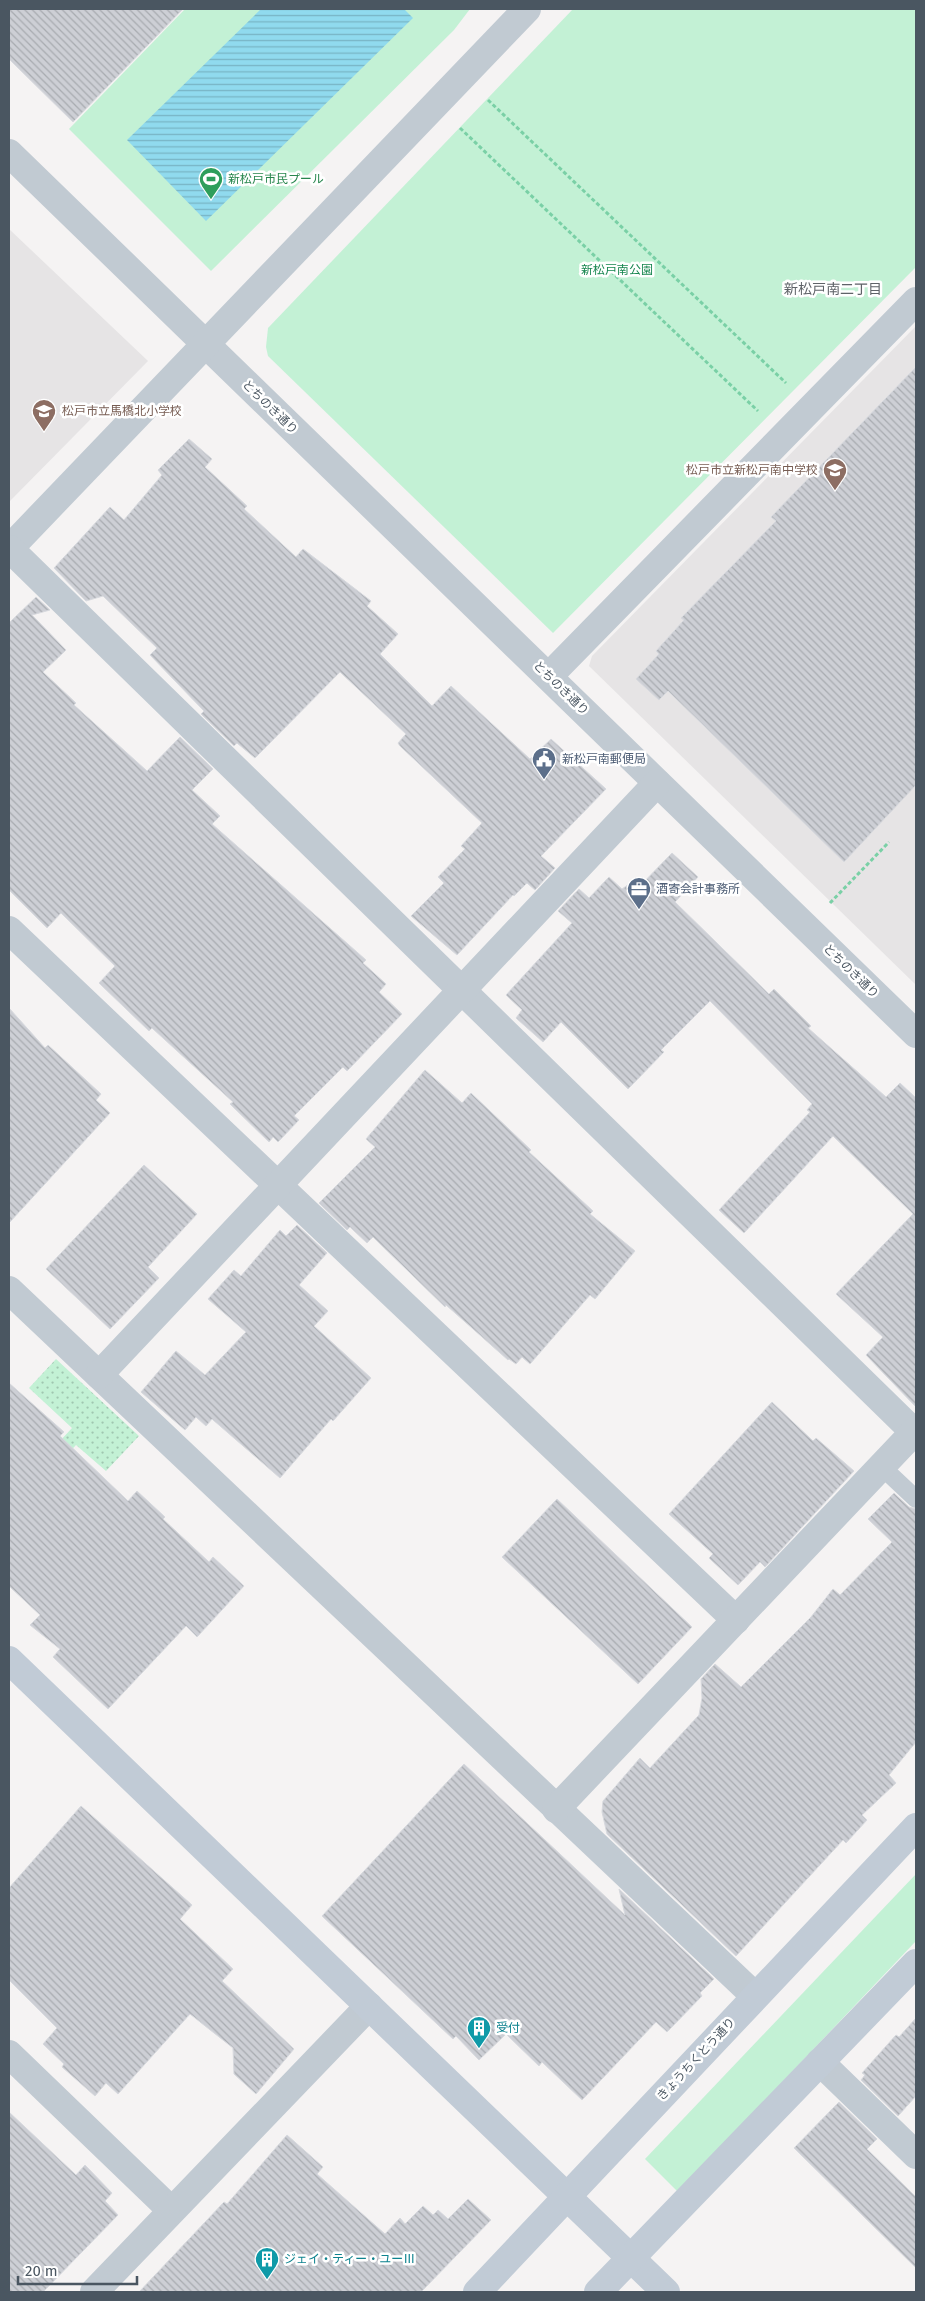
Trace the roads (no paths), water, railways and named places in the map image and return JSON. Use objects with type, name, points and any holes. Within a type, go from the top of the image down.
[{"type":"street","points":[[527,9],[9,549],[915,1431],[556,1809]]},
{"type":"street","name":"とちのき通り","points":[[9,153],[916,1034]]},
{"type":"street","points":[[549,676],[916,301]]},
{"type":"street","points":[[99,1375],[657,783]]},
{"type":"street","points":[[9,930],[279,1184],[736,1620]]},
{"type":"street","points":[[9,1290],[755,1996]]},
{"type":"street","points":[[9,1660],[566,2198],[666,2292]]},
{"type":"street","name":"きょうちくとう通り","points":[[477,2292],[916,1827]]},
{"type":"street","points":[[598,2292],[916,1963]]},
{"type":"street","points":[[94,2292],[369,2006]]},
{"type":"street","points":[[9,2054],[171,2210]]},
{"type":"street","points":[[820,2062],[916,2155]]},
{"type":"lane","points":[[881,1466],[916,1499]]},
{"type":"water","points":[[261,9],[404,9],[413,18],[206,221],[127,140]]},
{"type":"place","name":"新松戸市民プール","points":[[211,200]]},
{"type":"place","name":"松戸市立馬橋北小学校","points":[[44,432]]},
{"type":"place","name":"松戸市立新松戸南中学校","points":[[835,491]]},
{"type":"place","name":"新松戸南郵便局","points":[[544,780]]},
{"type":"place","name":"酒寄会計事務所","points":[[639,910]]},
{"type":"place","name":"受付","points":[[479,2049]]},
{"type":"place","name":"ジェイ・ティー・ユーⅢ","points":[[267,2280]]},
{"type":"district","name":"新松戸南二丁目","points":[[833,289]]},
{"type":"park label","name":"新松戸南公園","points":[[617,270]]}]
